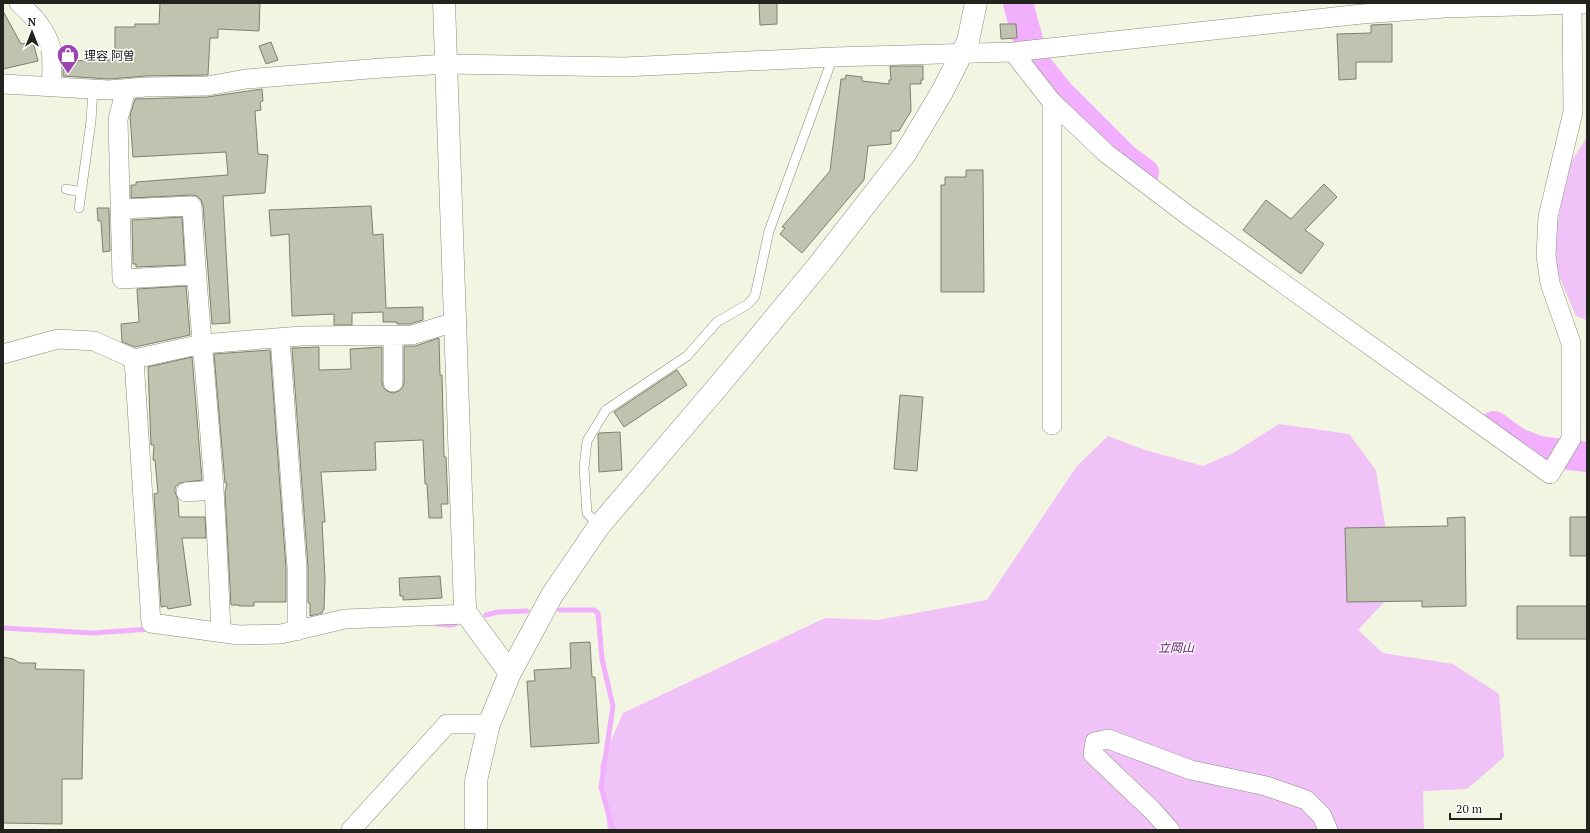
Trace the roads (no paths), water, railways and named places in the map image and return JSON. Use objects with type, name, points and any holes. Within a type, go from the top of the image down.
[{"type":"street","points":[[19,3],[45,32],[51,48],[52,87]]},
{"type":"street","points":[[444,3],[465,609],[467,614],[510,673]]},
{"type":"street","points":[[476,830],[476,781],[489,724],[510,673],[552,594],[599,526],[817,267],[905,154],[942,92],[968,41],[976,3]]},
{"type":"street","points":[[3,84],[109,90],[208,86],[261,78],[447,64],[624,67],[833,57],[1024,51],[1362,14],[1444,8],[1580,4],[1573,112],[1548,217],[1546,256],[1550,283],[1571,343],[1579,439],[1550,474],[1186,214],[1107,154],[1052,102],[1024,51]]},
{"type":"street","points":[[126,89],[118,119],[122,279],[195,275]]},
{"type":"street","points":[[1052,102],[1052,425]]},
{"type":"street","points":[[120,209],[192,206],[195,275],[214,490],[221,632]]},
{"type":"street","points":[[3,354],[58,339],[87,340],[94,341],[134,359],[202,344],[301,336],[412,334],[444,325],[456,324]]},
{"type":"street","points":[[393,335],[393,382]]},
{"type":"street","points":[[280,338],[297,568],[298,630]]},
{"type":"street","points":[[134,359],[151,623],[239,635],[282,634],[346,619],[467,614]]},
{"type":"street","points":[[186,492],[214,490]]},
{"type":"street","points":[[352,830],[447,724],[489,724]]},
{"type":"street","points":[[1170,830],[1152,810],[1093,754],[1095,742],[1108,739],[1191,770],[1266,786],[1306,800],[1322,816],[1328,830]]},
{"type":"lane","points":[[599,526],[587,513],[584,468],[587,441],[606,410],[687,356],[717,322],[748,304],[755,296],[769,231],[833,57]]},
{"type":"lane","points":[[79,208],[91,121],[93,89]]},
{"type":"lane","points":[[66,189],[82,192]]},
{"type":"waterway","points":[[1018,3],[1034,62],[1059,93],[1126,160],[1144,173]]},
{"type":"waterway","points":[[1494,426],[1516,442],[1538,451],[1587,457]]},
{"type":"waterway","points":[[560,610],[594,610],[598,613],[602,659],[613,706],[601,787],[613,830]]},
{"type":"waterway","points":[[486,615],[498,612],[527,611]]},
{"type":"waterway","points":[[437,624],[455,624]]},
{"type":"waterway","points":[[3,628],[93,633],[150,629]]},
{"type":"place","name":"理容 阿曽","points":[[68,74]]},
{"type":"park label","name":"立岡山","points":[[1176,647]]}]
